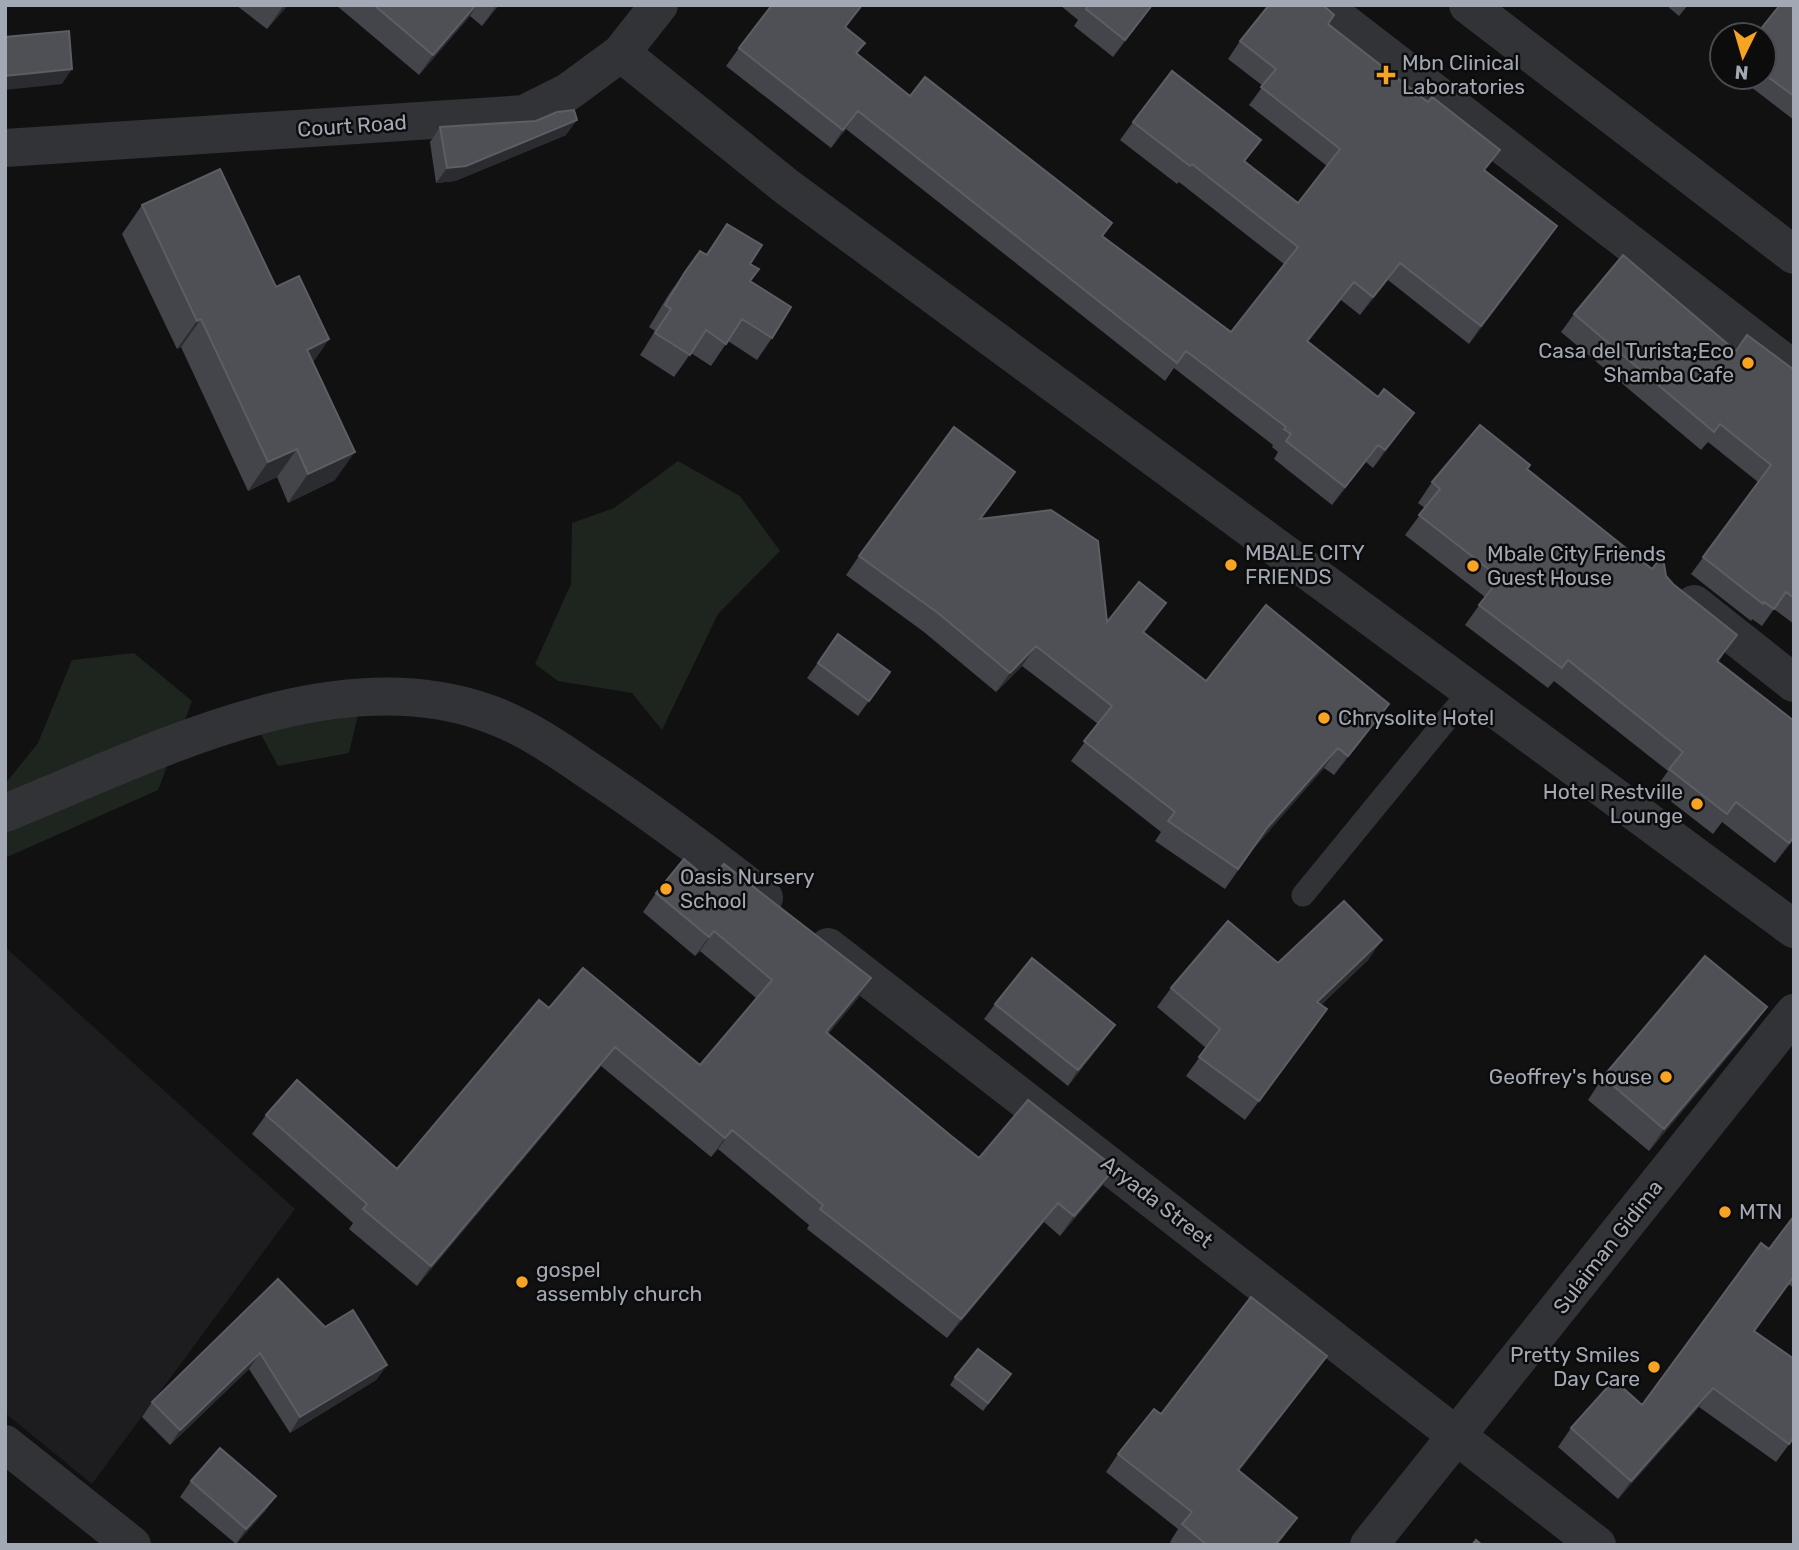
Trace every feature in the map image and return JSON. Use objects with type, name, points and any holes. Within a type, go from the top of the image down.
[{"type":"street","name":"Court Road","points":[[5,148],[524,114],[568,92],[621,53],[659,5]]},
{"type":"street","points":[[1321,5],[1794,370]]},
{"type":"street","points":[[1468,5],[1794,255]]},
{"type":"street","points":[[621,53],[787,187],[1794,929]]},
{"type":"street","points":[[1672,587],[1794,683]]},
{"type":"street","name":"Aryada Street","points":[[5,813],[219,728],[275,711],[341,697],[424,698],[486,713],[535,735],[649,809],[1597,1545]]},
{"type":"street","name":"Sulaiman Gidima","points":[[1369,1545],[1794,1013]]},
{"type":"street","points":[[5,1444],[132,1545]]},
{"type":"lane","points":[[1303,895],[1470,691]]},
{"type":"shaded area","points":[[678,461],[740,496],[780,551],[718,614],[662,730],[632,693],[558,681],[535,664],[571,584],[572,523],[614,508]]},
{"type":"shaded area","points":[[134,653],[192,701],[158,790],[5,858],[5,784],[38,743],[72,660]]},
{"type":"shaded area","points":[[359,710],[349,753],[278,766],[253,719]]},
{"type":"shaded area","points":[[5,947],[295,1209],[92,1484],[5,1413]]},
{"type":"building","points":[[374,5],[476,5],[433,55]]},
{"type":"building","points":[[772,5],[862,5],[845,27],[865,43],[856,53],[910,96],[925,77],[1112,223],[1102,236],[1231,332],[1298,247],[1192,164],[1190,166],[1133,122],[1172,71],[1261,140],[1244,161],[1298,203],[1340,149],[1261,87],[1276,69],[1240,41],[1269,5],[1323,5],[1334,15],[1328,24],[1428,102],[1432,97],[1500,150],[1484,170],[1557,226],[1481,326],[1400,263],[1373,297],[1354,282],[1307,341],[1378,397],[1384,389],[1414,413],[1385,450],[1378,445],[1345,487],[1286,441],[1291,434],[1284,429],[1286,427],[1186,351],[1177,363],[858,111],[843,130],[739,48]]},
{"type":"building","points":[[1089,5],[1152,5],[1125,40],[1086,9]]},
{"type":"building","points":[[1780,5],[1794,5],[1794,96],[1778,84],[1778,21],[1767,21]]},
{"type":"building","points":[[69,31],[72,69],[5,76],[5,37]]},
{"type":"building","points":[[574,110],[577,120],[466,166],[447,168],[440,127],[536,121],[557,112]]},
{"type":"building","points":[[220,169],[276,287],[299,276],[329,339],[307,350],[355,452],[308,474],[297,449],[268,462],[201,319],[197,321],[142,205]]},
{"type":"building","points":[[727,224],[762,245],[750,264],[759,269],[750,281],[791,307],[772,338],[742,319],[726,344],[706,330],[690,355],[655,333],[671,309],[665,305],[685,272],[700,251],[707,255]]},
{"type":"building","points":[[1623,255],[1736,351],[1747,335],[1794,370],[1794,598],[1786,592],[1774,609],[1764,602],[1763,604],[1703,557],[1771,465],[1720,424],[1714,432],[1574,314]]},
{"type":"building","points":[[1480,425],[1530,465],[1527,469],[1652,569],[1659,560],[1664,564],[1666,576],[1673,584],[1737,635],[1717,661],[1794,721],[1794,837],[1789,843],[1736,802],[1727,814],[1669,769],[1683,752],[1568,660],[1562,668],[1479,605],[1500,578],[1419,515],[1440,489],[1432,482]]},
{"type":"building","points":[[954,427],[1015,472],[980,519],[1051,510],[1098,541],[1107,622],[1139,582],[1166,603],[1143,632],[1206,681],[1266,605],[1389,704],[1348,756],[1338,748],[1267,828],[1238,869],[1168,821],[1175,812],[1084,741],[1112,706],[1036,646],[1010,673],[938,613],[859,556]]},
{"type":"building","points":[[838,634],[890,672],[869,701],[818,663]]},
{"type":"building","points":[[684,859],[710,881],[724,864],[871,978],[826,1032],[979,1158],[1028,1100],[1115,1168],[1074,1216],[1058,1203],[961,1319],[820,1209],[823,1205],[732,1130],[725,1138],[615,1047],[431,1266],[363,1209],[367,1204],[266,1115],[297,1080],[397,1169],[539,1000],[549,1008],[583,968],[700,1065],[772,980],[714,931],[709,937],[656,893]]},
{"type":"building","points":[[1344,901],[1382,940],[1317,1002],[1327,1009],[1259,1101],[1199,1057],[1220,1029],[1171,988],[1228,921],[1278,963]]},
{"type":"building","points":[[1705,956],[1767,1007],[1664,1129],[1603,1077]]},
{"type":"building","points":[[1032,958],[1115,1025],[1078,1070],[995,1004]]},
{"type":"building","points":[[1794,1216],[1794,1276],[1754,1331],[1794,1359],[1794,1437],[1789,1444],[1713,1388],[1631,1481],[1571,1428],[1614,1380],[1642,1405],[1761,1243],[1769,1249]]},
{"type":"building","points":[[278,1279],[325,1327],[353,1310],[387,1365],[300,1417],[260,1353],[180,1430],[152,1402]]},
{"type":"building","points":[[1251,1297],[1327,1356],[1238,1470],[1297,1518],[1275,1545],[1207,1545],[1182,1524],[1192,1512],[1118,1454],[1154,1409],[1161,1414]]},
{"type":"building","points":[[978,1349],[1011,1374],[988,1403],[955,1377]]},
{"type":"building","points":[[220,1448],[276,1496],[246,1529],[191,1481]]},
{"type":"place","name":"Mbn Clinical Laboratories","points":[[1386,75]]},
{"type":"place","name":"Casa del Turista;Eco Shamba Cafe","points":[[1748,363]]},
{"type":"place","name":"MBALE CITY FRIENDS","points":[[1231,565]]},
{"type":"place","name":"Mbale City Friends Guest House","points":[[1473,566]]},
{"type":"place","name":"Chrysolite Hotel","points":[[1324,718]]},
{"type":"place","name":"Hotel Restville Lounge","points":[[1697,804]]},
{"type":"place","name":"Oasis Nursery School","points":[[666,889]]},
{"type":"place","name":"Geoffrey's house","points":[[1666,1077]]},
{"type":"place","name":"MTN","points":[[1725,1212]]},
{"type":"place","name":"gospel assembly church","points":[[522,1282]]},
{"type":"place","name":"Pretty Smiles Day Care","points":[[1654,1367]]}]
